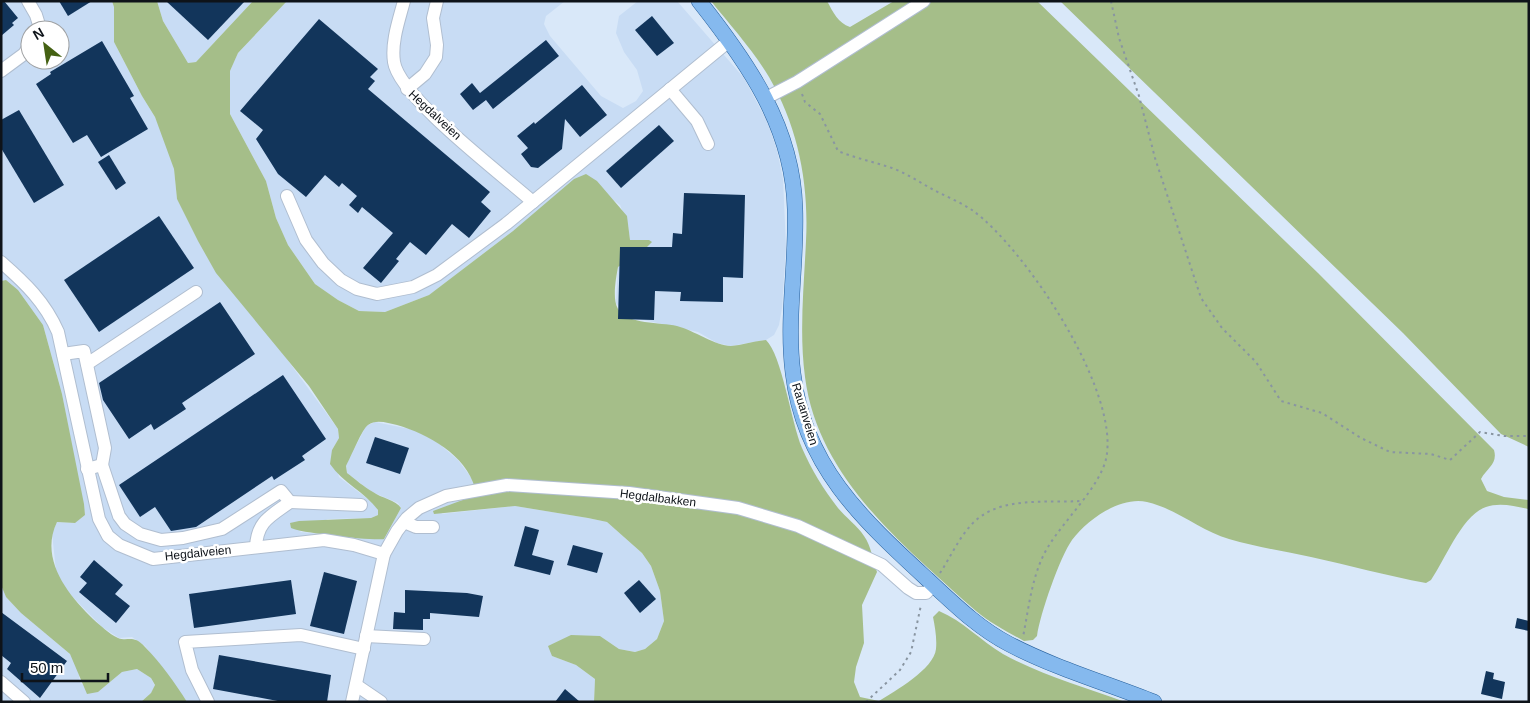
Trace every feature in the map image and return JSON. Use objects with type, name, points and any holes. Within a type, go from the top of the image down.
[{"type":"main road","name":"Rauanveien","points":[[699,1],[750,69],[766,98],[785,144],[794,190],[792,359],[796,392],[808,432],[827,471],[862,518],[930,589],[980,625],[1020,649],[1154,702]]},
{"type":"street","points":[[28,1],[38,20]]},
{"type":"street","name":"Hegdalveien","points":[[404,1],[398,22],[394,62],[400,78],[407,89],[420,104],[533,202]]},
{"type":"street","points":[[407,89],[425,74],[436,57],[437,44],[433,18],[437,1]]},
{"type":"street","points":[[766,98],[797,82],[924,1]]},
{"type":"street","points":[[287,196],[306,240],[323,263],[341,280],[357,289],[377,294],[413,287],[437,274],[506,224],[729,41]]},
{"type":"street","points":[[1,72],[20,57]]},
{"type":"street","points":[[670,89],[696,122],[708,144]]},
{"type":"street","name":"Hegdalveien","points":[[1,262],[38,296],[49,312],[58,332],[99,519],[108,536],[119,545],[134,553],[153,559],[324,540],[354,545],[384,554]]},
{"type":"street","points":[[87,364],[196,292]]},
{"type":"street","points":[[63,354],[84,351],[105,448],[102,465],[119,516],[124,524],[140,534],[161,540],[183,538],[222,529],[281,490],[290,502]]},
{"type":"street","points":[[87,469],[102,465]]},
{"type":"street","name":"Hegdalbakken","points":[[384,554],[404,522],[419,508],[446,496],[507,485],[629,493],[738,508],[798,526],[882,565],[916,593],[930,589]]},
{"type":"street","points":[[256,547],[256,534],[261,525],[290,502],[361,505]]},
{"type":"street","points":[[404,522],[416,527],[433,527]]},
{"type":"street","points":[[352,702],[384,554]]},
{"type":"street","points":[[208,702],[192,670],[185,642],[301,635],[364,649]]},
{"type":"street","points":[[366,636],[424,639]]},
{"type":"street","points":[[1,682],[24,702]]},
{"type":"street","points":[[356,685],[381,702]]},
{"type":"path","points":[[1111,1],[1119,38],[1139,96],[1155,158],[1201,298],[1222,328],[1256,362],[1281,401],[1322,413],[1362,438],[1390,452],[1431,454],[1450,460],[1480,432],[1504,436],[1529,436]]},
{"type":"path","points":[[797,82],[805,102],[820,114],[838,151],[894,169],[972,210],[1002,236],[1054,304],[1081,352],[1100,397],[1107,440],[1106,458],[1098,479],[1048,546],[1038,568],[1020,649]]},
{"type":"path","points":[[866,702],[900,670],[911,652],[921,605],[963,536],[979,518],[994,509],[1017,503],[1080,501]]},
{"type":"shaded area","points":[[1,1],[112,1],[114,7],[114,42],[155,117],[168,147],[174,169],[177,199],[281,351],[338,429],[339,438],[332,450],[339,477],[373,503],[378,510],[378,515],[371,518],[328,519],[299,532],[384,539],[401,508],[398,503],[372,492],[347,473],[346,465],[366,426],[375,422],[415,430],[437,442],[458,460],[473,480],[476,488],[468,498],[441,514],[515,506],[607,522],[642,553],[651,566],[660,591],[664,621],[657,639],[645,649],[635,652],[619,649],[600,636],[552,656],[576,665],[595,679],[594,702],[187,702],[145,646],[132,637],[119,638],[102,627],[66,590],[56,571],[52,533],[57,522],[74,523],[85,515],[62,394],[43,325],[18,290],[6,280],[1,281]]},
{"type":"shaded area","points":[[157,1],[253,1],[196,62],[188,63],[163,21]]},
{"type":"shaded area","points":[[287,1],[565,1],[546,16],[544,24],[550,36],[601,96],[623,108],[636,101],[643,91],[637,70],[624,52],[616,33],[619,16],[638,1],[677,1],[744,78],[767,121],[777,150],[783,179],[786,247],[782,308],[779,325],[774,335],[766,340],[731,346],[717,343],[698,332],[626,316],[616,303],[618,267],[649,240],[630,240],[628,225],[620,205],[608,196],[597,181],[513,231],[429,295],[385,312],[359,311],[338,300],[315,284],[288,245],[276,218],[266,181],[230,114],[230,71],[238,53]]},
{"type":"shaded area","points":[[1,585],[6,597],[21,613],[70,654],[78,669],[80,683],[98,692],[122,672],[137,669],[151,678],[155,686],[151,693],[141,702],[1,702]]},
{"type":"green space","points":[[112,1],[157,1],[163,21],[188,63],[196,62],[253,1],[287,1],[238,53],[230,71],[230,114],[266,181],[276,218],[288,245],[315,284],[338,300],[359,311],[385,312],[429,295],[513,231],[574,179],[586,174],[597,181],[627,216],[630,240],[649,240],[652,242],[644,250],[618,267],[615,300],[618,309],[623,314],[629,318],[645,322],[677,326],[725,345],[731,346],[766,340],[772,348],[782,374],[802,448],[818,479],[833,501],[841,512],[858,528],[866,540],[877,572],[862,605],[864,643],[856,667],[854,682],[860,697],[879,701],[921,672],[934,657],[936,637],[933,617],[939,611],[956,620],[995,649],[1017,661],[1047,674],[1125,702],[594,702],[595,679],[576,665],[552,656],[548,646],[571,635],[600,636],[619,649],[635,652],[645,649],[657,639],[664,621],[660,591],[651,566],[642,553],[607,522],[588,518],[515,506],[434,514],[433,511],[468,498],[475,488],[470,476],[455,456],[433,440],[390,423],[378,422],[368,425],[346,466],[347,473],[360,483],[376,494],[396,503],[401,508],[384,539],[337,536],[291,528],[290,523],[299,521],[371,518],[378,515],[378,510],[367,498],[341,477],[330,464],[332,450],[339,438],[338,429],[309,386],[216,273],[198,241],[177,199],[174,169],[155,117],[114,42],[114,7]]},
{"type":"green space","points":[[711,1],[827,1],[839,20],[850,27],[894,1],[1037,1],[1318,273],[1494,450],[1495,459],[1481,479],[1487,491],[1504,497],[1529,500],[1528,509],[1496,505],[1486,507],[1477,512],[1462,528],[1431,580],[1426,583],[1239,542],[1209,531],[1158,505],[1137,501],[1126,503],[1105,511],[1078,532],[1072,540],[1056,572],[1037,636],[1033,640],[1024,641],[993,623],[981,615],[907,548],[867,506],[849,483],[821,433],[811,406],[803,360],[806,198],[800,156],[787,116],[769,77],[749,47]]},
{"type":"green space","points":[[1060,1],[1529,1],[1529,447],[1501,434],[1403,333]]},
{"type":"green space","points":[[6,280],[18,290],[43,325],[62,394],[84,504],[85,515],[75,523],[57,522],[52,536],[54,563],[59,575],[74,599],[111,634],[122,639],[134,639],[141,643],[168,673],[187,702],[141,702],[151,693],[155,685],[151,678],[137,669],[122,672],[98,692],[87,694],[70,654],[21,613],[6,597],[1,585],[1,281]]},
{"type":"building","points":[[1,1],[4,1],[18,18],[12,23],[14,25],[1,36]]},
{"type":"building","points":[[59,1],[92,1],[68,16]]},
{"type":"building","points":[[166,1],[245,1],[208,40]]},
{"type":"building","points":[[652,16],[674,43],[657,56],[635,30]]},
{"type":"building","points":[[319,19],[378,69],[370,77],[375,81],[368,89],[490,192],[481,202],[491,211],[469,238],[452,224],[426,255],[410,242],[396,259],[399,261],[381,283],[363,268],[393,233],[362,207],[358,213],[349,205],[357,196],[342,183],[339,187],[325,175],[306,197],[278,174],[256,139],[263,130],[240,111]]},
{"type":"building","points":[[546,40],[559,56],[493,109],[486,100],[473,110],[460,94],[472,83],[480,93]]},
{"type":"building","points":[[102,41],[134,96],[130,98],[148,129],[101,157],[87,135],[73,143],[36,84],[51,74],[50,72],[53,70],[70,70],[70,60]]},
{"type":"building","points":[[582,85],[607,115],[580,137],[565,119],[562,149],[538,168],[531,167],[521,154],[528,148],[517,136],[534,122],[535,124]]},
{"type":"building","points":[[19,110],[64,185],[34,203],[1,148],[1,120]]},
{"type":"building","points":[[659,125],[674,141],[621,188],[606,171]]},
{"type":"building","points":[[109,155],[126,183],[116,190],[98,162]]},
{"type":"building","points":[[684,193],[745,195],[743,278],[723,277],[723,302],[680,301],[681,292],[655,291],[654,320],[618,319],[620,247],[672,247],[673,233],[682,234]]},
{"type":"building","points":[[159,216],[194,268],[99,332],[64,280]]},
{"type":"building","points":[[220,302],[255,354],[182,403],[186,409],[154,430],[151,424],[129,439],[103,400],[99,383]]},
{"type":"building","points":[[283,375],[326,439],[302,456],[305,460],[274,480],[272,476],[196,527],[171,531],[155,507],[140,517],[119,485]]},
{"type":"building","points":[[375,437],[409,448],[400,474],[366,463]]},
{"type":"building","points":[[525,526],[539,530],[532,555],[554,561],[550,575],[514,566]]},
{"type":"building","points":[[573,545],[603,553],[597,573],[567,565]]},
{"type":"building","points":[[94,560],[123,585],[115,594],[130,606],[116,623],[79,592],[87,583],[80,577]]},
{"type":"building","points":[[324,572],[357,581],[344,634],[310,626]]},
{"type":"building","points":[[291,580],[296,614],[194,628],[189,594]]},
{"type":"building","points":[[639,580],[656,599],[640,613],[624,593]]},
{"type":"building","points":[[405,590],[467,593],[483,596],[479,617],[430,613],[430,619],[423,619],[423,630],[393,629],[394,612],[405,613]]},
{"type":"building","points":[[1,612],[67,661],[40,698],[7,669],[11,663],[1,655]]},
{"type":"building","points":[[1517,618],[1529,621],[1529,631],[1515,628]]},
{"type":"building","points":[[219,655],[331,675],[327,702],[283,702],[213,689]]},
{"type":"building","points":[[1486,671],[1494,673],[1493,679],[1505,682],[1502,699],[1481,694]]},
{"type":"building","points":[[565,689],[580,702],[555,702]]}]
